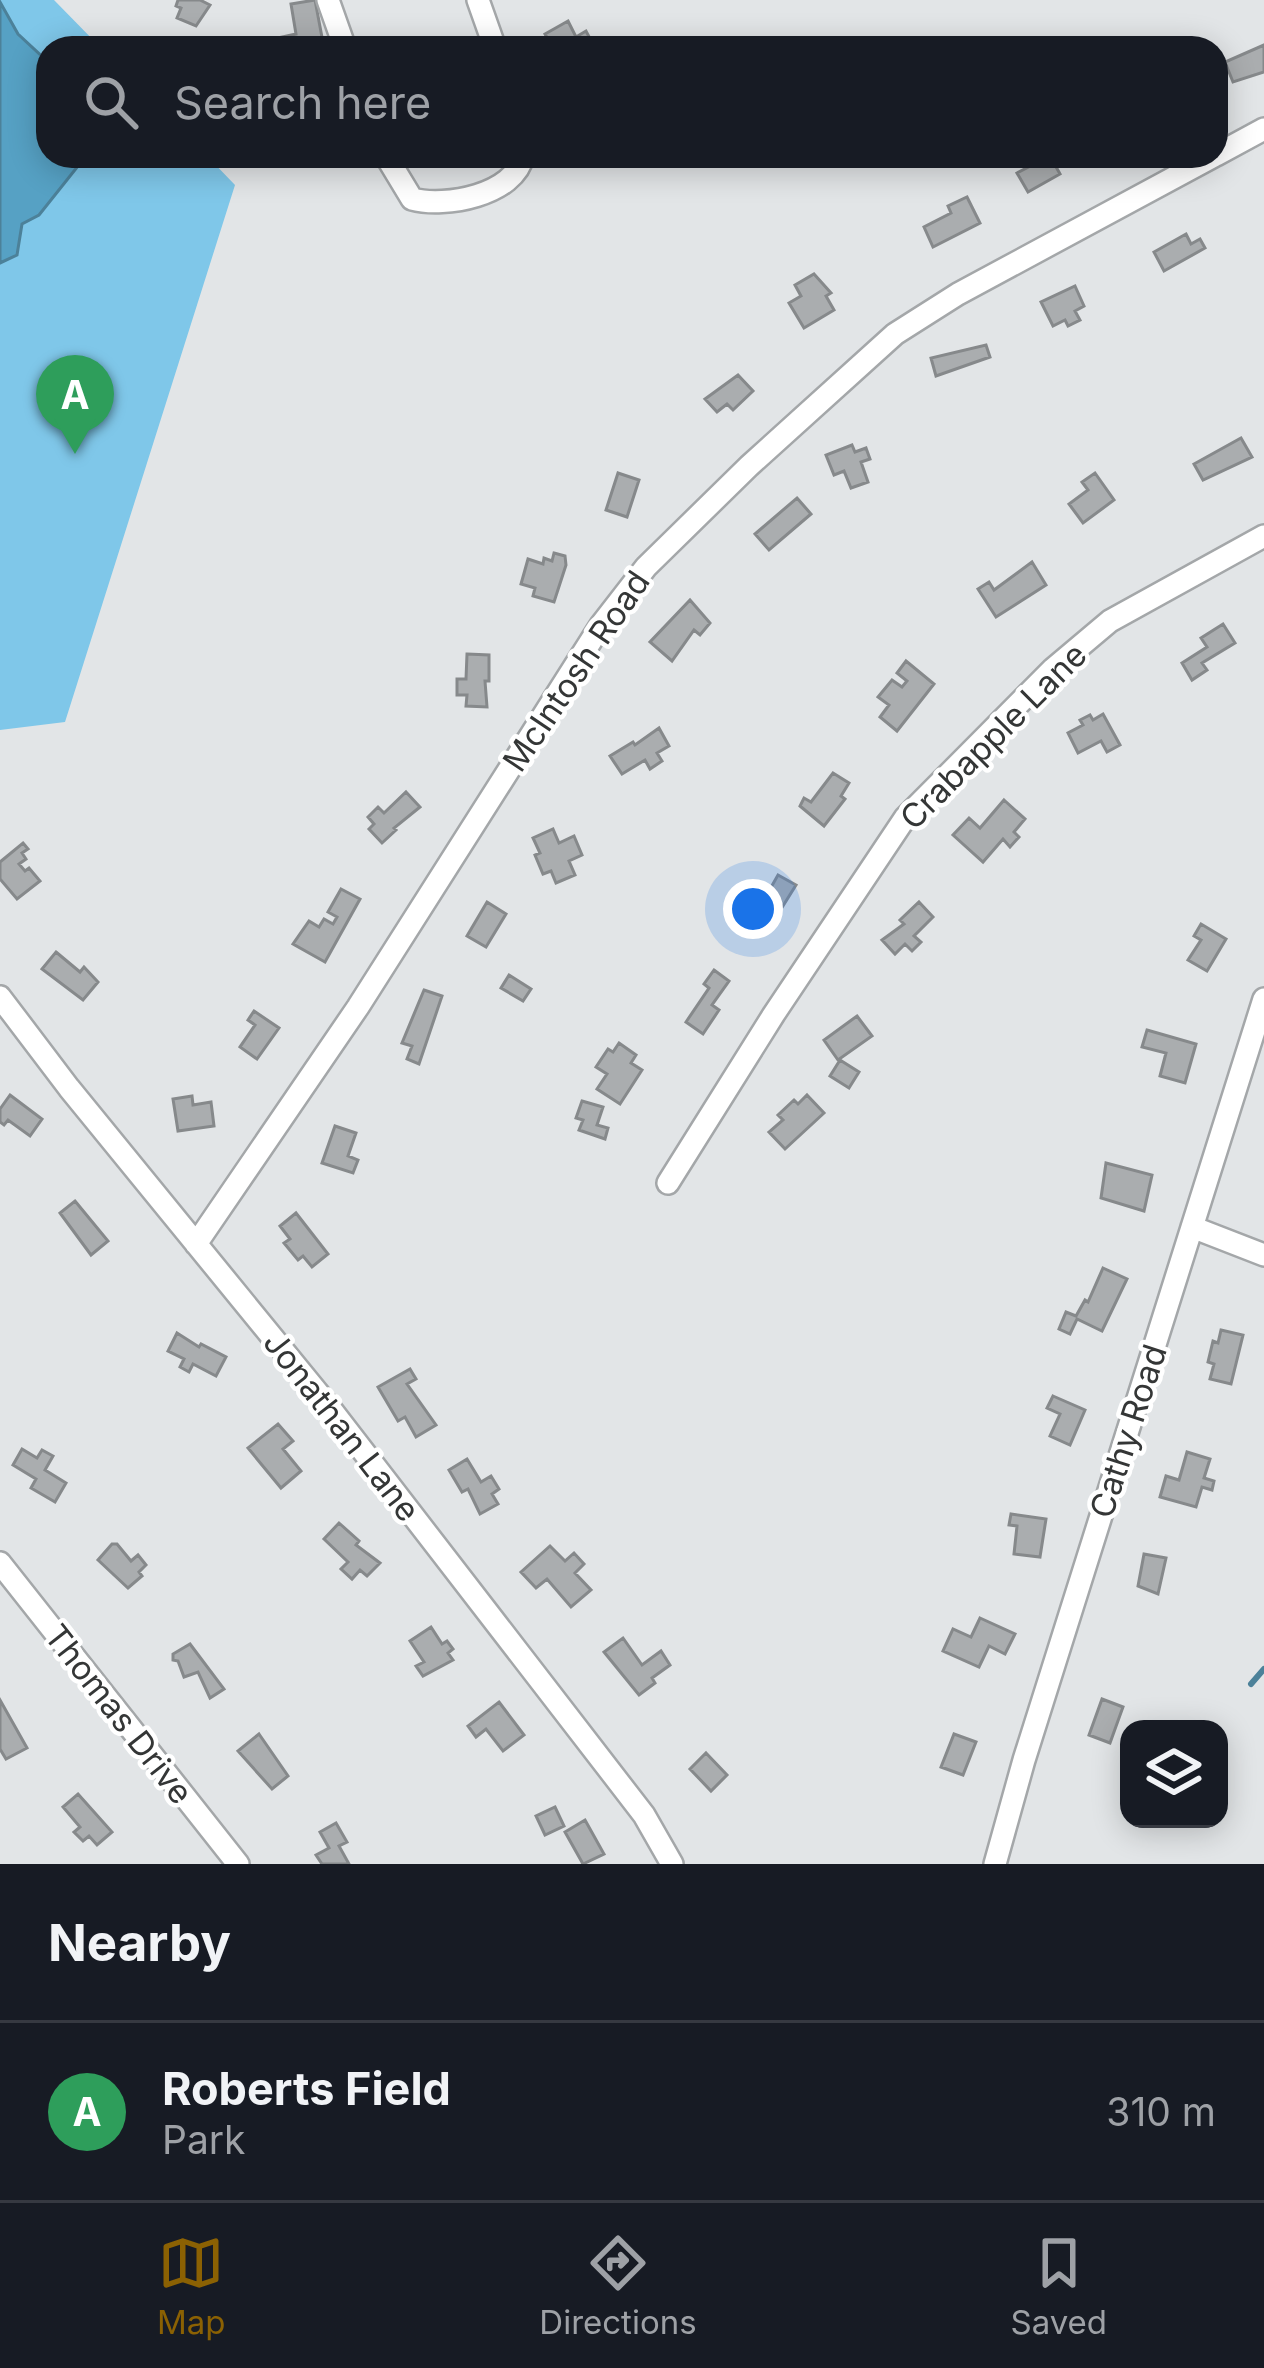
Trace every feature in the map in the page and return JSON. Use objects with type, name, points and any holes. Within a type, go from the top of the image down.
[{"type":"street","points":[[328,0],[341,36]]},
{"type":"street","points":[[478,0],[491,36]]},
{"type":"street","name":"McIntosh Road","points":[[1228,148],[1264,129]]},
{"type":"street","points":[[393,168],[412,199],[432,205],[505,184],[520,168]]},
{"type":"street","name":"McIntosh Road","points":[[196,1244],[358,1007],[601,625],[646,567],[895,334],[958,294],[1191,168]]},
{"type":"street","name":"Crabapple Lane","points":[[668,1183],[905,818],[1053,669],[1110,621],[1264,536]]},
{"type":"street","name":"Jonathan Lane","points":[[0,997],[326,1403],[644,1815],[672,1864]]},
{"type":"street","name":"Cathy Road","points":[[995,1864],[1264,999]]},
{"type":"street","points":[[1192,1227],[1264,1255]]},
{"type":"street","name":"Thomas Drive","points":[[0,1563],[238,1864]]},
{"type":"shaded area","points":[[0,0],[54,0],[89,36],[36,36],[36,168],[219,168],[235,185],[65,722],[0,730]]},
{"type":"shaded area","points":[[0,2],[18,34],[36,51],[36,168],[76,168],[39,215],[22,224],[17,255],[0,263]]},
{"type":"building","points":[[178,0],[210,5],[196,26],[177,18]]},
{"type":"building","points":[[315,0],[322,36],[287,36],[296,34],[291,4]]},
{"type":"building","points":[[568,21],[576,36],[546,36]]},
{"type":"building","points":[[1264,45],[1264,72],[1233,82],[1228,61]]},
{"type":"building","points":[[1027,168],[1057,168],[1060,174],[1028,192],[1017,173]]},
{"type":"building","points":[[967,197],[980,223],[933,247],[924,227],[951,213],[948,206]]},
{"type":"building","points":[[1186,234],[1191,244],[1200,239],[1205,248],[1164,271],[1154,252]]},
{"type":"building","points":[[814,274],[831,293],[826,296],[834,310],[804,328],[789,303],[801,296],[795,285]]},
{"type":"building","points":[[1075,286],[1084,306],[1075,311],[1080,320],[1053,326],[1041,302]]},
{"type":"building","points":[[986,345],[990,357],[936,376],[931,358]]},
{"type":"building","points":[[738,375],[753,391],[733,410],[727,404],[717,412],[705,399]]},
{"type":"building","points":[[1241,438],[1252,457],[1203,480],[1194,464]]},
{"type":"building","points":[[852,445],[855,452],[866,448],[870,459],[861,462],[868,482],[851,488],[844,471],[834,475],[826,455]]},
{"type":"building","points":[[618,473],[639,480],[627,517],[606,510]]},
{"type":"building","points":[[1095,473],[1114,500],[1083,523],[1069,504],[1088,490],[1082,482]]},
{"type":"building","points":[[797,498],[811,514],[769,550],[755,534]]},
{"type":"building","points":[[554,553],[565,556],[566,565],[554,602],[533,596],[535,588],[521,584],[528,559],[543,564],[544,558],[552,561]]},
{"type":"building","points":[[1032,562],[1046,585],[996,617],[978,589],[989,582],[994,590]]},
{"type":"building","points":[[690,600],[710,623],[700,635],[694,630],[672,661],[650,642]]},
{"type":"building","points":[[1223,624],[1235,643],[1202,663],[1207,670],[1192,680],[1182,663],[1207,647],[1201,638]]},
{"type":"building","points":[[467,654],[489,655],[487,707],[466,706],[467,695],[457,695],[457,679],[466,679]]},
{"type":"building","points":[[906,661],[934,684],[897,731],[880,717],[889,705],[878,697],[892,680],[902,687],[907,681],[897,673]]},
{"type":"building","points":[[1103,714],[1120,745],[1107,752],[1101,741],[1078,753],[1068,733],[1083,725],[1080,720]]},
{"type":"building","points":[[659,728],[669,746],[657,753],[662,761],[650,769],[645,760],[622,774],[610,756]]},
{"type":"building","points":[[833,773],[849,783],[841,796],[845,799],[824,826],[800,806],[804,798],[811,802]]},
{"type":"building","points":[[406,792],[420,807],[382,843],[369,829],[374,824],[368,817],[378,807],[384,813]]},
{"type":"building","points":[[1004,800],[1025,819],[1014,832],[1019,837],[1010,847],[1003,839],[983,862],[953,835],[969,818],[980,828]]},
{"type":"building","points":[[553,829],[559,843],[574,836],[582,855],[569,861],[575,875],[556,883],[551,871],[543,874],[533,838]]},
{"type":"building","points":[[23,843],[28,849],[19,864],[40,881],[17,899],[0,879],[0,862]]},
{"type":"building","points":[[778,875],[796,885],[768,930],[752,921]]},
{"type":"building","points":[[341,889],[360,899],[325,962],[293,944],[309,921],[319,927],[324,919],[333,924],[337,917],[328,912]]},
{"type":"building","points":[[487,902],[506,914],[486,947],[467,936]]},
{"type":"building","points":[[919,902],[933,917],[914,936],[921,942],[912,951],[905,944],[895,954],[882,940],[904,924],[900,920]]},
{"type":"building","points":[[1201,924],[1226,939],[1207,971],[1188,960],[1201,940],[1194,936]]},
{"type":"building","points":[[56,952],[80,972],[84,967],[98,982],[83,1000],[42,969]]},
{"type":"building","points":[[714,970],[729,981],[712,1005],[719,1010],[703,1034],[686,1022],[709,988],[704,984]]},
{"type":"building","points":[[509,975],[531,989],[523,1001],[501,988]]},
{"type":"building","points":[[424,990],[442,996],[419,1064],[407,1059],[412,1046],[402,1043]]},
{"type":"building","points":[[254,1011],[279,1028],[257,1059],[240,1047],[255,1025],[248,1020]]},
{"type":"building","points":[[857,1016],[872,1036],[838,1060],[824,1040]]},
{"type":"building","points":[[1147,1030],[1196,1044],[1185,1083],[1160,1076],[1166,1053],[1142,1047]]},
{"type":"building","points":[[619,1043],[636,1055],[631,1063],[642,1070],[620,1104],[597,1089],[607,1074],[596,1067],[608,1049],[613,1052]]},
{"type":"building","points":[[840,1060],[859,1072],[849,1088],[830,1076]]},
{"type":"building","points":[[10,1095],[42,1119],[30,1136],[8,1120],[4,1125],[0,1122],[0,1109]]},
{"type":"building","points":[[807,1095],[824,1113],[785,1149],[769,1132],[783,1120],[778,1115]]},
{"type":"building","points":[[192,1096],[193,1105],[211,1102],[214,1126],[178,1131],[173,1099]]},
{"type":"building","points":[[582,1101],[603,1107],[597,1125],[608,1128],[605,1139],[579,1130],[583,1120],[576,1118]]},
{"type":"building","points":[[335,1126],[356,1133],[348,1156],[358,1160],[353,1173],[322,1163]]},
{"type":"building","points":[[1106,1163],[1152,1175],[1144,1211],[1101,1198]]},
{"type":"building","points":[[75,1201],[108,1241],[91,1255],[60,1213]]},
{"type":"building","points":[[296,1213],[328,1254],[312,1267],[303,1256],[298,1260],[284,1243],[290,1239],[280,1226]]},
{"type":"building","points":[[1103,1268],[1127,1279],[1102,1331],[1077,1319],[1070,1334],[1059,1329],[1066,1312],[1076,1316],[1088,1302]]},
{"type":"building","points":[[1221,1330],[1243,1335],[1231,1384],[1210,1379],[1214,1364],[1208,1362]]},
{"type":"building","points":[[177,1333],[226,1357],[216,1376],[193,1364],[189,1372],[180,1367],[184,1359],[168,1351]]},
{"type":"building","points":[[410,1369],[416,1379],[407,1384],[436,1425],[416,1437],[405,1417],[398,1421],[378,1387]]},
{"type":"building","points":[[1053,1396],[1085,1410],[1070,1445],[1050,1436],[1060,1414],[1047,1408]]},
{"type":"building","points":[[278,1424],[293,1441],[283,1449],[301,1471],[281,1488],[248,1448]]},
{"type":"building","points":[[22,1449],[37,1458],[42,1450],[53,1456],[45,1470],[66,1483],[55,1502],[31,1488],[36,1479],[13,1465]]},
{"type":"building","points":[[1187,1452],[1210,1459],[1204,1478],[1214,1481],[1212,1490],[1202,1487],[1196,1507],[1160,1497],[1166,1476],[1179,1480]]},
{"type":"building","points":[[467,1459],[481,1482],[491,1476],[499,1489],[492,1494],[498,1504],[480,1514],[468,1489],[462,1492],[449,1470]]},
{"type":"building","points":[[1011,1514],[1046,1519],[1040,1557],[1014,1554],[1017,1526],[1009,1525]]},
{"type":"building","points":[[339,1523],[359,1541],[356,1545],[380,1563],[367,1576],[360,1570],[352,1579],[341,1569],[348,1562],[324,1539]]},
{"type":"building","points":[[112,1544],[131,1561],[138,1555],[146,1565],[139,1572],[142,1576],[128,1588],[98,1560]]},
{"type":"building","points":[[550,1546],[565,1561],[574,1553],[584,1564],[575,1573],[591,1590],[571,1607],[547,1579],[536,1588],[521,1572]]},
{"type":"building","points":[[1144,1554],[1166,1558],[1158,1594],[1138,1586]]},
{"type":"building","points":[[980,1618],[1015,1634],[1005,1654],[989,1646],[979,1667],[943,1651],[953,1629],[971,1637]]},
{"type":"building","points":[[431,1627],[442,1644],[447,1641],[453,1649],[448,1653],[453,1660],[423,1676],[416,1666],[424,1662],[410,1641]]},
{"type":"building","points":[[623,1638],[642,1665],[661,1651],[670,1665],[639,1695],[604,1652]]},
{"type":"building","points":[[190,1644],[224,1689],[210,1698],[198,1672],[184,1677],[178,1661],[173,1660],[173,1654]]},
{"type":"building","points":[[1102,1699],[1123,1707],[1110,1743],[1089,1735]]},
{"type":"building","points":[[0,1700],[27,1748],[6,1759],[0,1749]]},
{"type":"building","points":[[499,1702],[524,1735],[503,1751],[486,1729],[476,1737],[468,1726]]},
{"type":"building","points":[[259,1734],[288,1776],[272,1789],[238,1751]]},
{"type":"building","points":[[954,1734],[976,1742],[963,1775],[941,1767]]},
{"type":"building","points":[[706,1753],[727,1775],[711,1791],[690,1769]]},
{"type":"building","points":[[78,1794],[112,1832],[97,1845],[89,1836],[83,1841],[74,1832],[80,1827],[63,1807]]},
{"type":"building","points":[[555,1807],[564,1826],[545,1835],[536,1816]]},
{"type":"building","points":[[585,1820],[604,1854],[583,1864],[565,1832]]},
{"type":"building","points":[[336,1823],[347,1842],[339,1846],[349,1864],[322,1864],[316,1855],[329,1848],[320,1832]]},
{"type":"waterway","points":[[1251,1684],[1264,1669]]},
{"type":"place","name":"Roberts Field","points":[[75,454]]}]
